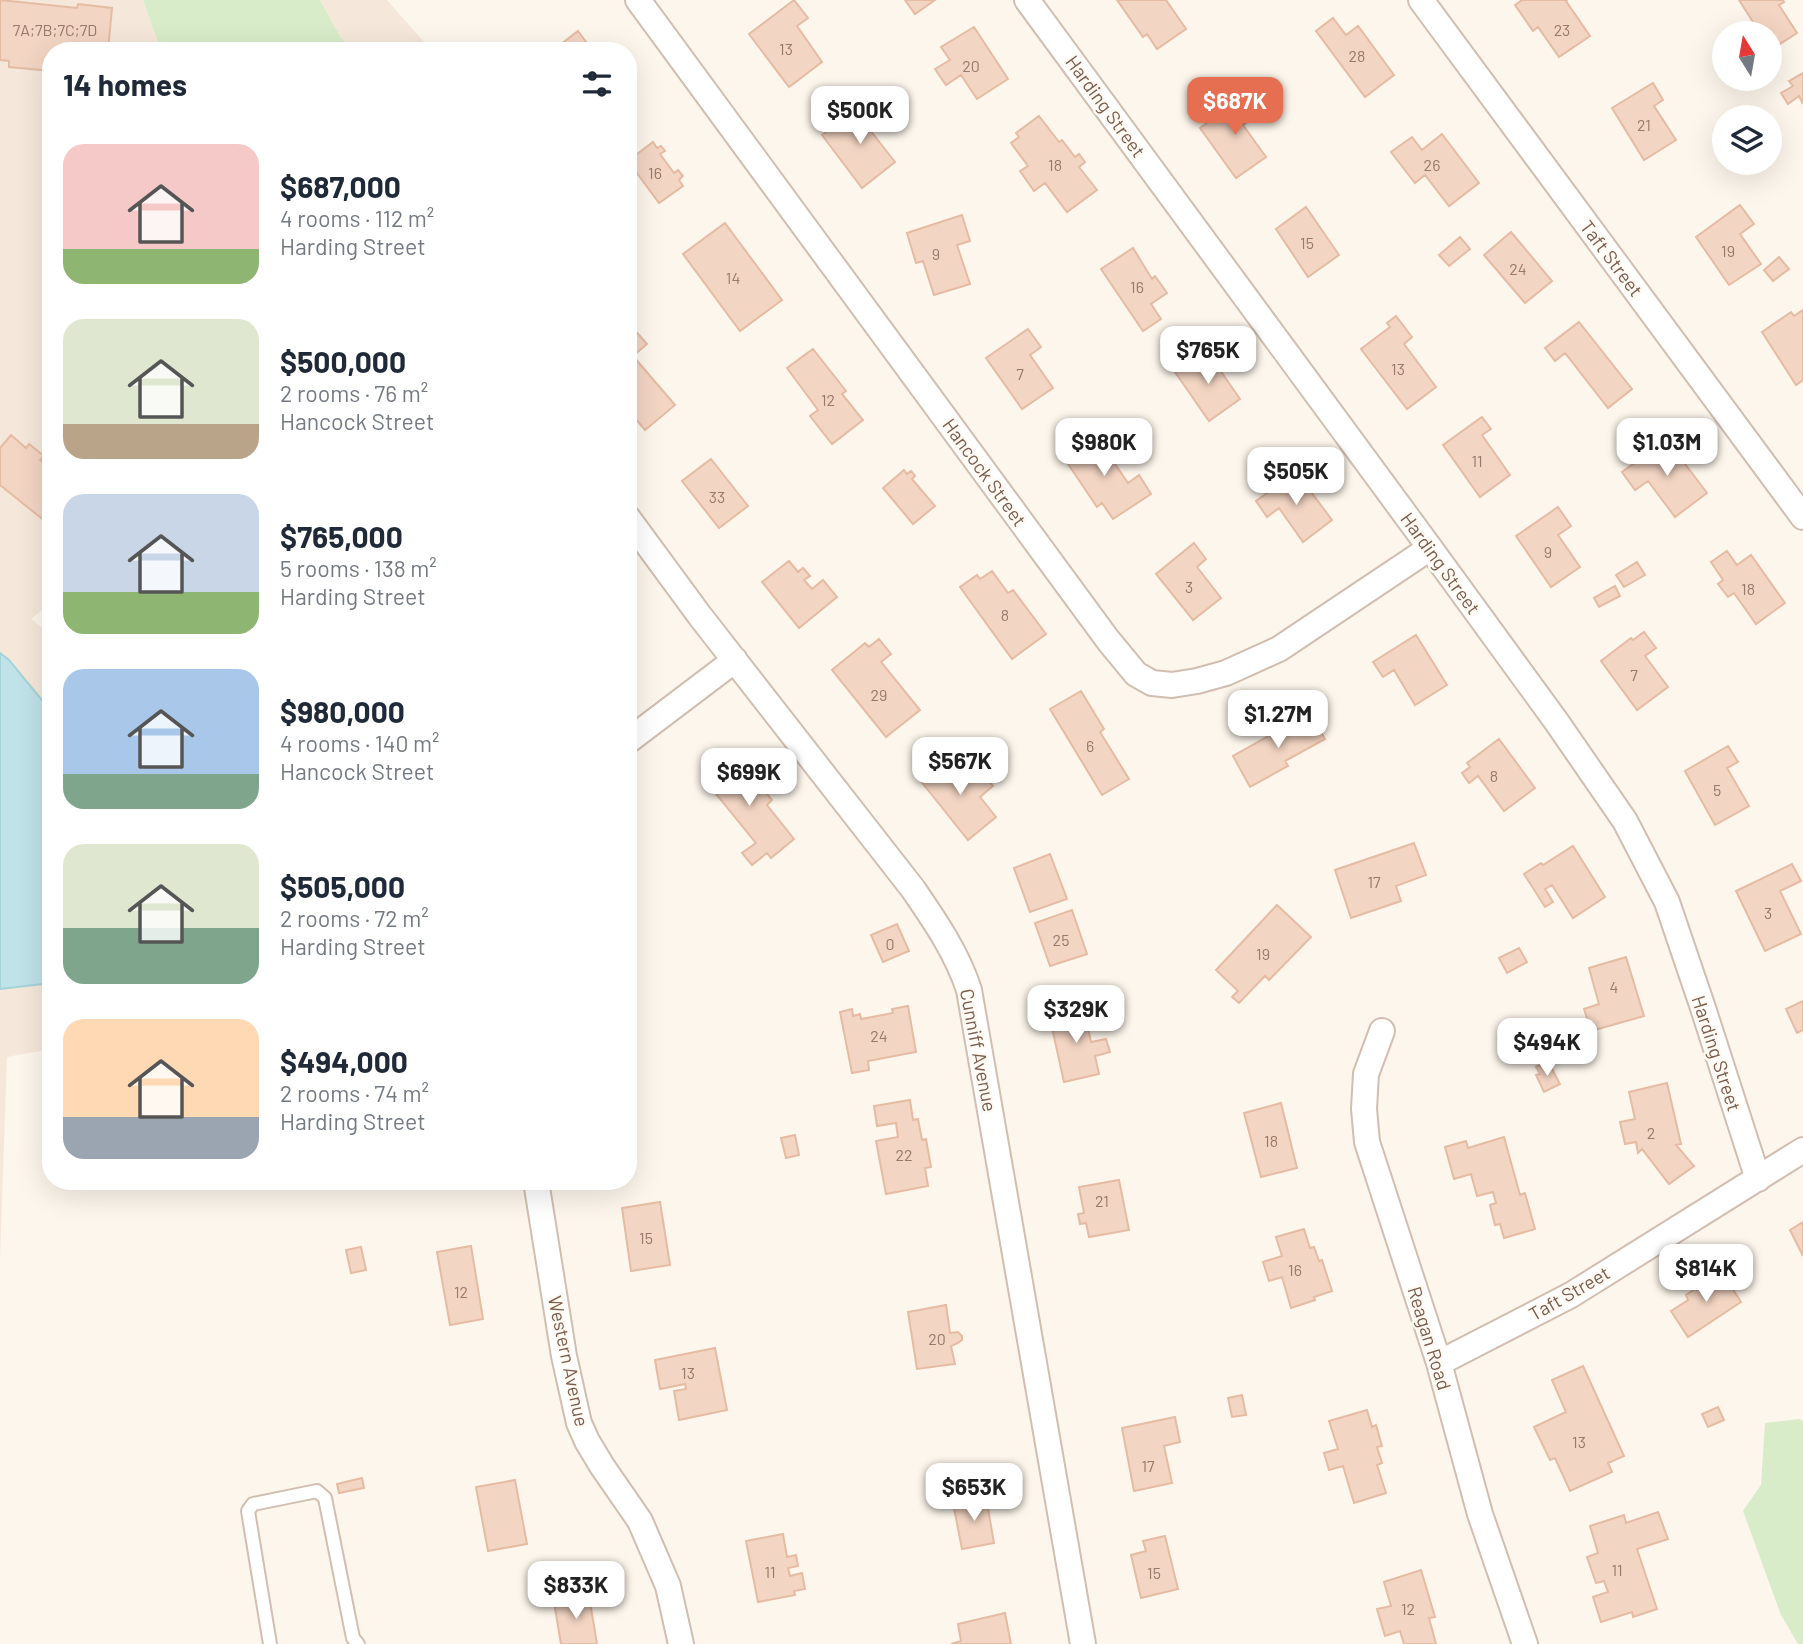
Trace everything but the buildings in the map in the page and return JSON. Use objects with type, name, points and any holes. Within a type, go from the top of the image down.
[{"type":"street","name":"Hancock Street","points":[[638,0],[1100,629],[1136,674],[1152,683],[1172,685],[1226,673],[1279,649],[1430,548]]},
{"type":"street","name":"Harding Street","points":[[1027,0],[1430,548],[1625,821],[1667,902],[1758,1179]]},
{"type":"street","name":"Taft Street","points":[[1421,0],[1803,517]]},
{"type":"street","name":"Cunniff Avenue","points":[[637,530],[914,889],[944,934],[963,973],[971,1003],[1083,1644]]},
{"type":"street","points":[[637,734],[735,660]]},
{"type":"street","name":"Reagan Road","points":[[1382,1031],[1366,1074],[1364,1109],[1367,1142],[1439,1363],[1480,1514],[1525,1644]]},
{"type":"street","name":"Taft Street","points":[[1439,1363],[1571,1295],[1803,1150]]},
{"type":"street","name":"Western Avenue","points":[[537,1190],[564,1356],[579,1423],[601,1466],[640,1521],[668,1586],[681,1644]]},
{"type":"lane","points":[[270,1644],[248,1511],[253,1504],[317,1491],[325,1498],[353,1638],[358,1644]]},
{"type":"shaded area","points":[[0,0],[143,0],[158,42],[42,42],[42,610],[31,619],[42,628],[42,1051],[7,1057],[0,1258]]},
{"type":"shaded area","points":[[320,0],[387,0],[424,42],[345,42]]},
{"type":"green space","points":[[143,0],[320,0],[345,42],[158,42]]},
{"type":"green space","points":[[1799,1419],[1803,1421],[1803,1644],[1798,1644],[1781,1615],[1743,1511],[1761,1485],[1765,1423]]},
{"type":"water","points":[[0,653],[42,700],[42,984],[0,989]]}]
